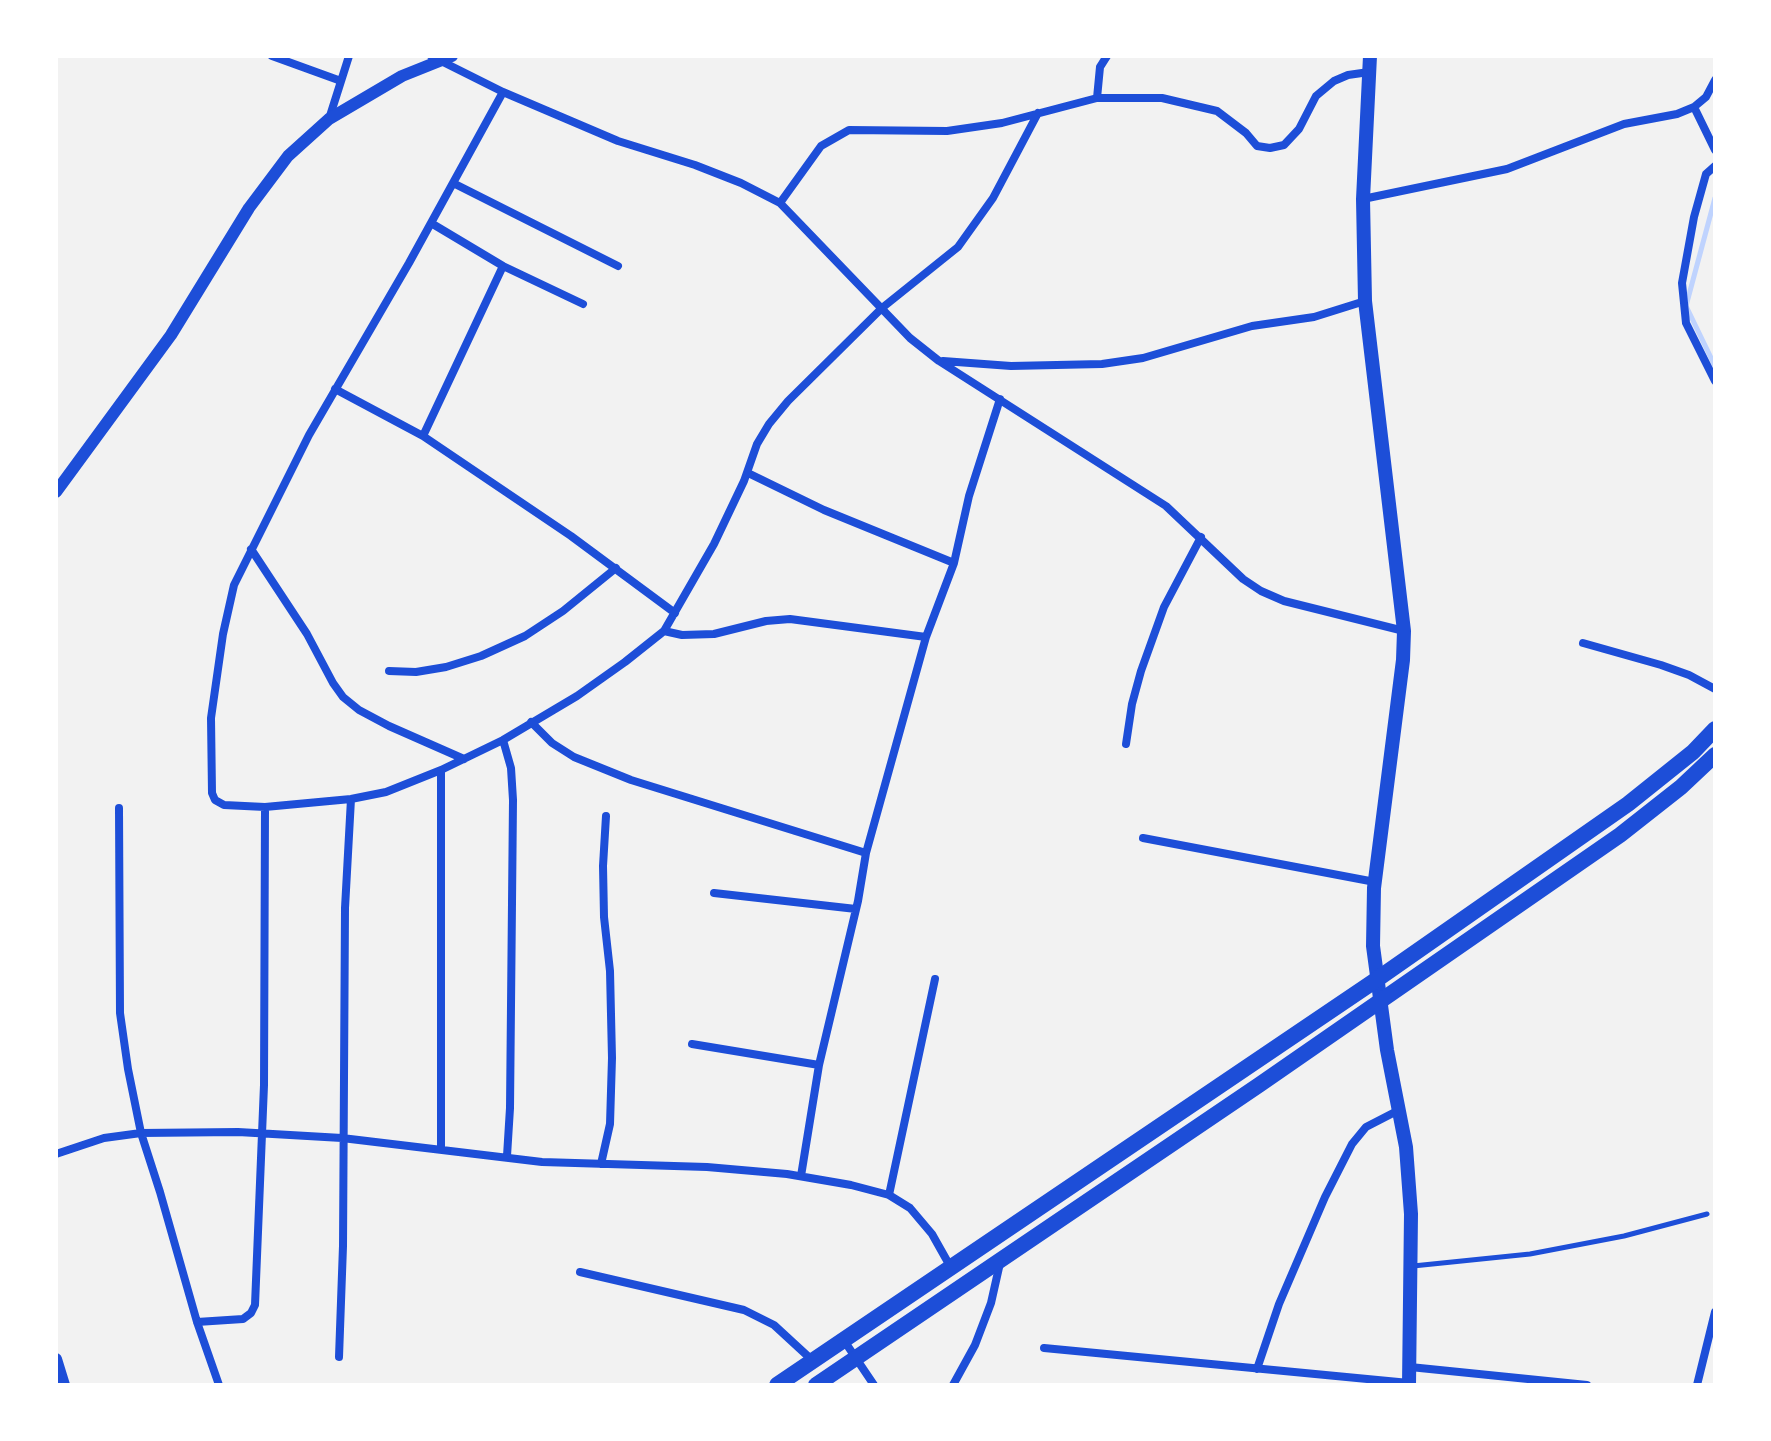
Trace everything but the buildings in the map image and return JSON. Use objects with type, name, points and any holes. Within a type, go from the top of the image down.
[{"type":"main road","points":[[1370,56],[1363,199],[1365,301],[1404,631],[1375,882],[1373,946],[1376,980],[1406,1147],[1412,1267],[1409,1378]]},
{"type":"main road","points":[[777,1385],[1376,980],[1628,804],[1693,752],[1715,729]]},
{"type":"main road","points":[[816,1385],[1620,835],[1681,787],[1715,755]]},
{"type":"street","points":[[272,56],[341,81]]},
{"type":"street","points":[[329,119],[349,56]]},
{"type":"street","points":[[1097,98],[1100,67],[1107,56]]},
{"type":"street","points":[[56,492],[171,335],[249,208],[288,156],[329,119],[402,76],[441,58],[503,92],[618,141],[741,183],[780,203],[910,338],[939,361],[1166,506],[1243,579],[1284,601],[1404,631]]},
{"type":"street","points":[[780,203],[821,146],[849,130],[947,131],[1002,123],[1097,98],[1162,98],[1217,111],[1246,133],[1257,146],[1270,148],[1284,145],[1299,129],[1316,96],[1334,81],[1369,72]]},
{"type":"street","points":[[1363,199],[1507,169],[1624,124],[1677,114],[1694,107],[1706,97],[1715,80]]},
{"type":"street","points":[[503,92],[309,435],[234,585],[223,634],[211,718],[211,778],[215,800],[224,805],[265,807],[351,799],[386,792],[503,740],[600,680],[664,631],[714,544],[748,473],[757,444],[769,424],[788,401],[882,308],[958,247],[993,198],[1038,113]]},
{"type":"street","points":[[1694,107],[1715,150]]},
{"type":"street","points":[[1715,166],[1706,174],[1698,202],[1682,283],[1686,323],[1715,381]]},
{"type":"street","points":[[453,183],[618,266]]},
{"type":"street","points":[[431,223],[503,266],[583,304]]},
{"type":"street","points":[[423,436],[503,266]]},
{"type":"street","points":[[939,361],[1011,366],[1102,364],[1143,358],[1252,326],[1314,317],[1365,301]]},
{"type":"street","points":[[335,389],[423,436],[616,568],[675,613]]},
{"type":"street","points":[[801,1176],[819,1065],[866,853],[926,637],[954,563],[969,496],[1000,399]]},
{"type":"street","points":[[748,473],[824,510],[954,563]]},
{"type":"street","points":[[1126,744],[1138,682],[1164,607],[1201,537]]},
{"type":"street","points":[[251,549],[307,634],[343,697],[359,710],[389,726],[464,759]]},
{"type":"street","points":[[389,671],[416,672],[481,656],[525,636],[563,611],[616,568]]},
{"type":"street","points":[[664,631],[682,635],[714,634],[766,621],[790,619],[926,637]]},
{"type":"street","points":[[1583,643],[1661,665],[1715,689]]},
{"type":"street","points":[[531,722],[552,743],[574,757],[631,780],[866,853]]},
{"type":"street","points":[[503,740],[511,768],[513,800],[507,1156]]},
{"type":"street","points":[[441,770],[441,1149]]},
{"type":"street","points":[[339,1357],[343,1246],[345,908],[351,799]]},
{"type":"street","points":[[197,1322],[243,1319],[255,1305],[262,1133],[265,807]]},
{"type":"street","points":[[119,808],[120,1013],[128,1069],[141,1133],[219,1385]]},
{"type":"street","points":[[601,1164],[610,1124],[612,1058],[610,971],[603,892],[606,816]]},
{"type":"street","points":[[1143,838],[1375,882]]},
{"type":"street","points":[[714,893],[856,909]]},
{"type":"street","points":[[889,1195],[935,979]]},
{"type":"street","points":[[692,1044],[819,1065]]},
{"type":"street","points":[[1257,1369],[1285,1290],[1325,1197],[1352,1144],[1366,1127],[1399,1110]]},
{"type":"street","points":[[56,1154],[104,1138],[141,1133],[262,1133],[342,1138],[542,1162],[707,1167],[801,1176],[889,1195],[910,1208],[932,1234],[950,1266]]},
{"type":"street","points":[[953,1385],[981,1331],[1001,1258]]},
{"type":"street","points":[[580,1272],[744,1310],[774,1325],[813,1361]]},
{"type":"street","points":[[1697,1385],[1715,1312]]},
{"type":"street","points":[[843,1339],[874,1385]]},
{"type":"street","points":[[1044,1348],[1257,1369],[1587,1385]]},
{"type":"street","points":[[56,1359],[64,1385]]},
{"type":"lane","points":[[1412,1267],[1530,1254],[1624,1236],[1707,1214]]},
{"type":"waterway","points":[[1715,198],[1686,306],[1715,366]]}]
